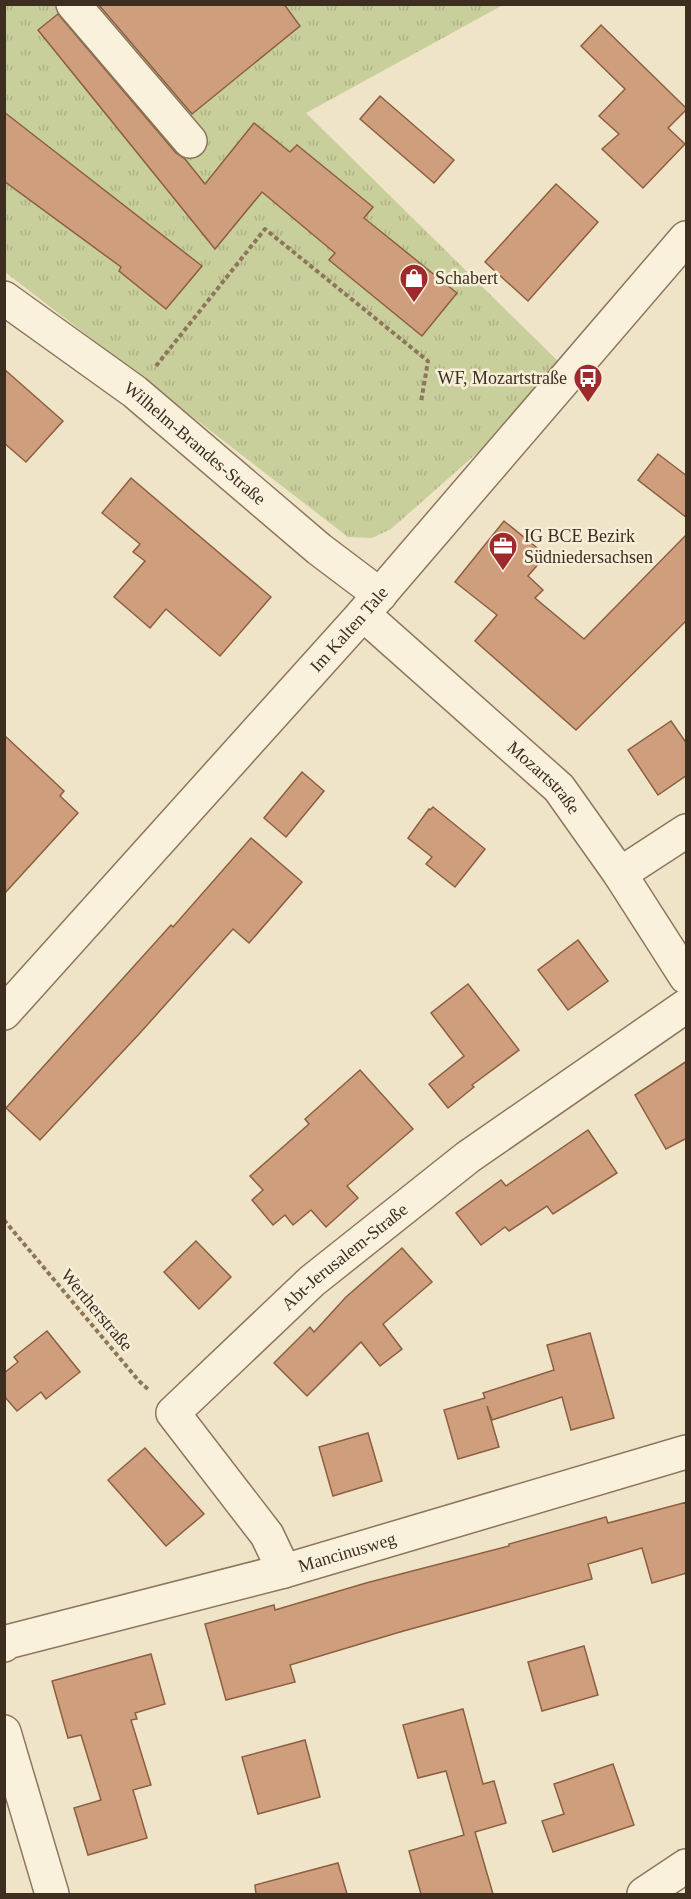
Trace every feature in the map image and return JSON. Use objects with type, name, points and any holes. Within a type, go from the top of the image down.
[{"type":"street","points":[[73,4],[190,141]]},
{"type":"street","name":"Im Kalten Tale","points":[[6,1007],[371,604],[687,238]]},
{"type":"street","name":"Wilhelm-Brandes-Straße","points":[[4,298],[135,392],[319,549],[371,604]]},
{"type":"street","name":"Mozartstraße","points":[[371,604],[559,788],[620,874],[687,977]]},
{"type":"street","points":[[620,874],[687,831]]},
{"type":"street","name":"Abt-Jerusalem-Straße","points":[[173,1413],[312,1281],[468,1157],[687,1006]]},
{"type":"street","points":[[173,1413],[267,1535],[284,1571]]},
{"type":"street","name":"Mancinusweg","points":[[4,1645],[8,1642],[284,1571],[687,1452]]},
{"type":"street","points":[[4,1732],[52,1894]]},
{"type":"street","points":[[644,1894],[687,1866]]},
{"type":"path","points":[[158,363],[265,229],[428,361],[421,402]]},
{"type":"path","name":"Wertherstraße","points":[[4,1220],[139,1381],[173,1413]]},
{"type":"green space","points":[[4,5],[503,5],[306,113],[569,372],[391,529],[372,538],[348,537],[5,272]]},
{"type":"building","points":[[98,4],[284,4],[300,26],[192,114]]},
{"type":"building","points":[[58,14],[205,184],[254,123],[290,152],[297,145],[373,207],[364,218],[457,293],[422,336],[329,260],[335,253],[262,192],[215,249],[38,30]]},
{"type":"building","points":[[601,25],[687,109],[668,128],[685,144],[643,188],[602,149],[619,134],[599,116],[625,89],[581,46]]},
{"type":"building","points":[[380,96],[454,160],[434,183],[360,119]]},
{"type":"building","points":[[4,112],[202,266],[166,309],[119,271],[121,267],[4,181]]},
{"type":"building","points":[[556,184],[598,222],[528,301],[485,262]]},
{"type":"building","points":[[4,369],[63,421],[26,462],[4,443]]},
{"type":"building","points":[[658,454],[687,476],[687,518],[638,480]]},
{"type":"building","points":[[131,478],[271,597],[220,656],[166,609],[150,628],[114,597],[145,561],[133,552],[140,544],[102,513]]},
{"type":"building","points":[[504,521],[546,555],[528,576],[543,590],[535,598],[584,639],[687,534],[687,620],[576,730],[475,641],[497,615],[455,582]]},
{"type":"building","points":[[671,721],[687,744],[687,775],[658,795],[628,750]]},
{"type":"building","points":[[4,735],[64,791],[60,796],[78,813],[4,894]]},
{"type":"building","points":[[302,772],[324,791],[286,837],[264,818]]},
{"type":"building","points":[[433,807],[485,849],[455,887],[426,864],[432,857],[408,838],[429,809]]},
{"type":"building","points":[[251,838],[302,882],[249,943],[233,929],[40,1140],[6,1108],[171,925],[173,927]]},
{"type":"building","points":[[578,940],[608,981],[568,1010],[538,970]]},
{"type":"building","points":[[468,984],[519,1050],[472,1085],[474,1087],[448,1108],[429,1084],[464,1056],[431,1013]]},
{"type":"building","points":[[687,1061],[687,1138],[666,1149],[635,1095]]},
{"type":"building","points":[[360,1070],[413,1129],[347,1186],[358,1198],[326,1227],[311,1210],[293,1225],[285,1215],[273,1225],[252,1200],[263,1190],[250,1176],[309,1124],[305,1119]]},
{"type":"building","points":[[588,1130],[617,1173],[553,1214],[547,1206],[509,1231],[505,1227],[481,1245],[456,1213],[501,1180],[506,1186]]},
{"type":"building","points":[[196,1241],[231,1277],[199,1309],[164,1272]]},
{"type":"building","points":[[402,1248],[432,1282],[383,1324],[402,1349],[380,1366],[361,1342],[307,1396],[274,1363],[310,1327],[314,1332],[346,1297]]},
{"type":"building","points":[[47,1331],[80,1372],[46,1399],[41,1392],[17,1411],[4,1396],[4,1373],[18,1362],[14,1357]]},
{"type":"building","points":[[590,1333],[614,1418],[571,1430],[562,1397],[492,1420],[487,1406],[499,1447],[458,1459],[444,1410],[485,1398],[483,1393],[554,1370],[547,1345]]},
{"type":"building","points":[[368,1433],[382,1481],[333,1496],[319,1447]]},
{"type":"building","points":[[145,1448],[204,1514],[166,1546],[108,1480]]},
{"type":"building","points":[[687,1502],[687,1573],[652,1583],[642,1548],[588,1564],[592,1579],[290,1665],[295,1682],[226,1700],[205,1624],[274,1605],[275,1610],[606,1517],[608,1523]]},
{"type":"building","points":[[584,1646],[598,1695],[542,1711],[528,1662]]},
{"type":"building","points":[[151,1654],[165,1704],[135,1713],[137,1719],[131,1720],[151,1785],[133,1790],[147,1838],[88,1855],[74,1808],[101,1800],[81,1735],[68,1738],[52,1681]]},
{"type":"building","points":[[463,1709],[483,1784],[494,1781],[506,1823],[475,1832],[493,1894],[421,1894],[409,1851],[464,1835],[446,1771],[418,1778],[403,1725]]},
{"type":"building","points":[[305,1740],[320,1797],[258,1814],[242,1757]]},
{"type":"building","points":[[613,1764],[634,1825],[553,1852],[542,1821],[564,1814],[554,1784]]},
{"type":"building","points":[[338,1863],[347,1894],[256,1894],[255,1885]]},
{"type":"place","name":"Schabert","points":[[414,304]]},
{"type":"place","name":"WF, Mozartstraße","points":[[588,404]]},
{"type":"place","name":"IG BCE Bezirk Südniedersachsen","points":[[503,572]]}]
